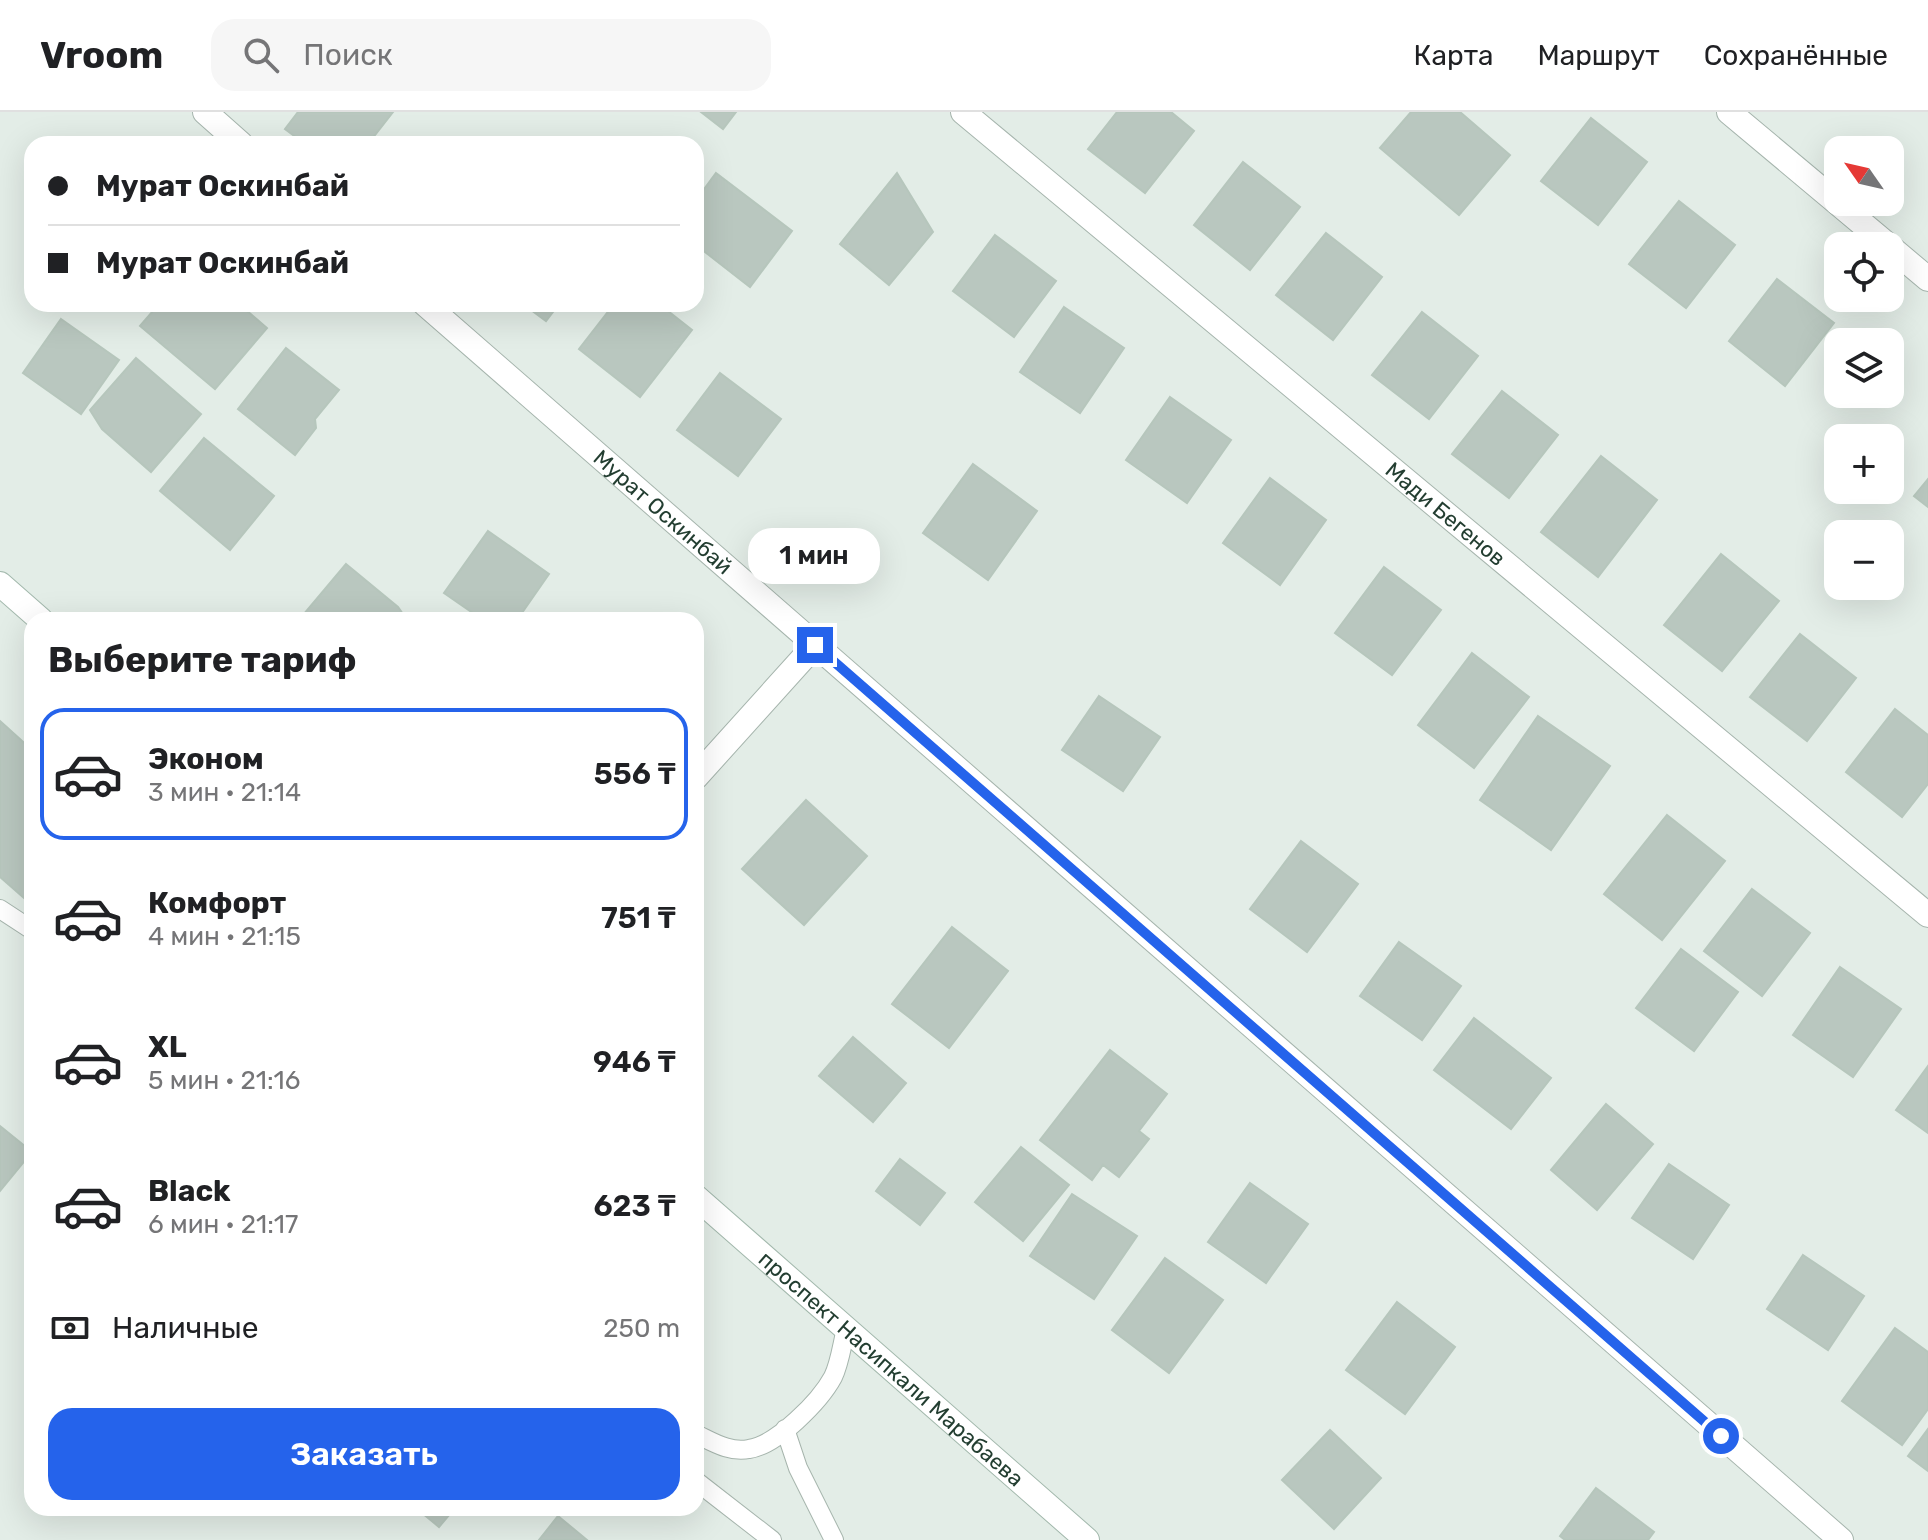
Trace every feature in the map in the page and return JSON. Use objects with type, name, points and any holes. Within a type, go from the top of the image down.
[{"type":"street","points":[[205,112],[232,136]]},
{"type":"street","name":"Мади Бегенов","points":[[963,112],[1928,915]]},
{"type":"street","points":[[1729,112],[1872,232]]},
{"type":"street","points":[[1904,259],[1928,279]]},
{"type":"street","name":"Мурат Оскинбай","points":[[434,312],[1841,1540]]},
{"type":"street","points":[[0,584],[32,612]]},
{"type":"street","points":[[704,768],[815,645]]},
{"type":"street","name":"проспект Насипкали Марабаева","points":[[704,1204],[1087,1540]]},
{"type":"lane","points":[[0,909],[24,925]]},
{"type":"lane","points":[[704,1438],[725,1448],[747,1450],[767,1444],[817,1398],[833,1376],[846,1329]]},
{"type":"lane","points":[[785,1429],[804,1480],[834,1540]]},
{"type":"lane","points":[[704,1487],[772,1540]]},
{"type":"building","points":[[298,112],[393,112],[374,136],[294,136],[285,129]]},
{"type":"building","points":[[701,112],[736,112],[723,129]]},
{"type":"building","points":[[1117,112],[1171,112],[1194,131],[1145,193],[1088,149]]},
{"type":"building","points":[[1411,112],[1460,112],[1510,155],[1459,215],[1380,148]]},
{"type":"building","points":[[1591,118],[1647,162],[1598,225],[1541,181]]},
{"type":"building","points":[[1243,162],[1300,207],[1250,270],[1194,225]]},
{"type":"building","points":[[716,173],[792,231],[750,287],[704,251],[704,189]]},
{"type":"building","points":[[897,173],[933,232],[889,285],[840,244]]},
{"type":"building","points":[[1679,201],[1735,245],[1686,308],[1629,264]]},
{"type":"building","points":[[1326,233],[1382,277],[1333,340],[1276,295]]},
{"type":"building","points":[[995,235],[1056,281],[1014,337],[953,291]]},
{"type":"building","points":[[1777,279],[1834,323],[1830,328],[1824,328],[1824,336],[1785,386],[1729,341]]},
{"type":"building","points":[[1064,307],[1124,348],[1080,413],[1020,372]]},
{"type":"building","points":[[152,312],[248,312],[267,328],[215,389],[140,326]]},
{"type":"building","points":[[534,312],[553,312],[546,321]]},
{"type":"building","points":[[608,312],[669,312],[692,330],[640,397],[579,349]]},
{"type":"building","points":[[1422,312],[1478,356],[1429,419],[1372,375]]},
{"type":"building","points":[[61,319],[119,360],[81,414],[23,373]]},
{"type":"building","points":[[286,348],[339,390],[315,419],[316,428],[295,455],[238,409]]},
{"type":"building","points":[[136,358],[201,414],[151,472],[102,429],[90,410]]},
{"type":"building","points":[[720,373],[781,419],[738,476],[677,430]]},
{"type":"building","points":[[1502,391],[1558,435],[1509,498],[1452,454]]},
{"type":"building","points":[[1170,397],[1231,440],[1187,503],[1126,460]]},
{"type":"building","points":[[204,438],[274,496],[230,550],[160,491]]},
{"type":"building","points":[[1601,456],[1657,500],[1598,577],[1541,532]]},
{"type":"building","points":[[973,464],[1037,511],[988,580],[923,533]]},
{"type":"building","points":[[1270,478],[1326,520],[1280,585],[1223,543]]},
{"type":"building","points":[[1928,479],[1928,507],[1914,496]]},
{"type":"building","points":[[488,531],[549,574],[523,612],[471,612],[444,593]]},
{"type":"building","points":[[1721,554],[1779,601],[1722,671],[1664,625]]},
{"type":"building","points":[[346,564],[401,612],[306,612]]},
{"type":"building","points":[[1384,567],[1441,610],[1392,675],[1335,633]]},
{"type":"building","points":[[1800,634],[1856,678],[1807,741],[1750,697]]},
{"type":"building","points":[[1472,653],[1529,697],[1474,768],[1418,725]]},
{"type":"building","points":[[1099,696],[1160,737],[1123,791],[1062,750]]},
{"type":"building","points":[[1895,709],[1928,735],[1928,784],[1902,817],[1846,772]]},
{"type":"building","points":[[1538,716],[1610,766],[1551,850],[1480,800]]},
{"type":"building","points":[[0,721],[24,743],[24,898],[0,877]]},
{"type":"building","points":[[806,800],[867,856],[804,925],[742,869]]},
{"type":"building","points":[[1667,815],[1725,861],[1662,940],[1604,894]]},
{"type":"building","points":[[1301,841],[1358,884],[1307,952],[1250,909]]},
{"type":"building","points":[[1752,889],[1810,933],[1762,996],[1704,951]]},
{"type":"building","points":[[952,927],[1008,971],[949,1048],[892,1004]]},
{"type":"building","points":[[1399,942],[1461,986],[1422,1040],[1360,996]]},
{"type":"building","points":[[1681,949],[1738,992],[1694,1051],[1636,1008]]},
{"type":"building","points":[[1840,967],[1901,1009],[1853,1077],[1793,1035]]},
{"type":"building","points":[[1474,1018],[1551,1078],[1511,1129],[1434,1070]]},
{"type":"building","points":[[853,1037],[906,1083],[873,1122],[819,1076]]},
{"type":"building","points":[[1110,1050],[1167,1094],[1139,1131],[1149,1139],[1119,1177],[1103,1165],[1092,1180],[1040,1140]]},
{"type":"building","points":[[1928,1066],[1928,1133],[1896,1110]]},
{"type":"building","points":[[1606,1104],[1653,1144],[1597,1210],[1551,1170]]},
{"type":"building","points":[[0,1126],[24,1146],[24,1162],[0,1191]]},
{"type":"building","points":[[1021,1147],[1069,1185],[1023,1241],[975,1202]]},
{"type":"building","points":[[900,1159],[945,1193],[920,1225],[876,1191]]},
{"type":"building","points":[[1669,1164],[1729,1205],[1693,1259],[1632,1218]]},
{"type":"building","points":[[1250,1183],[1308,1224],[1266,1283],[1208,1242]]},
{"type":"building","points":[[1072,1194],[1137,1236],[1094,1299],[1030,1256]]},
{"type":"building","points":[[1803,1255],[1864,1296],[1828,1350],[1767,1309]]},
{"type":"building","points":[[1165,1258],[1223,1300],[1169,1373],[1112,1330]]},
{"type":"building","points":[[1397,1302],[1455,1347],[1405,1414],[1346,1370]]},
{"type":"building","points":[[1895,1328],[1928,1352],[1928,1409],[1902,1445],[1842,1401]]},
{"type":"building","points":[[1928,1429],[1928,1471],[1908,1456]]},
{"type":"building","points":[[1330,1430],[1381,1478],[1334,1529],[1282,1480]]},
{"type":"building","points":[[1596,1488],[1654,1532],[1648,1540],[1565,1540],[1560,1536]]},
{"type":"building","points":[[426,1516],[448,1516],[439,1527]]},
{"type":"building","points":[[558,1516],[587,1540],[539,1540]]},
{"type":"route","points":[[815,645],[1721,1436]]}]
